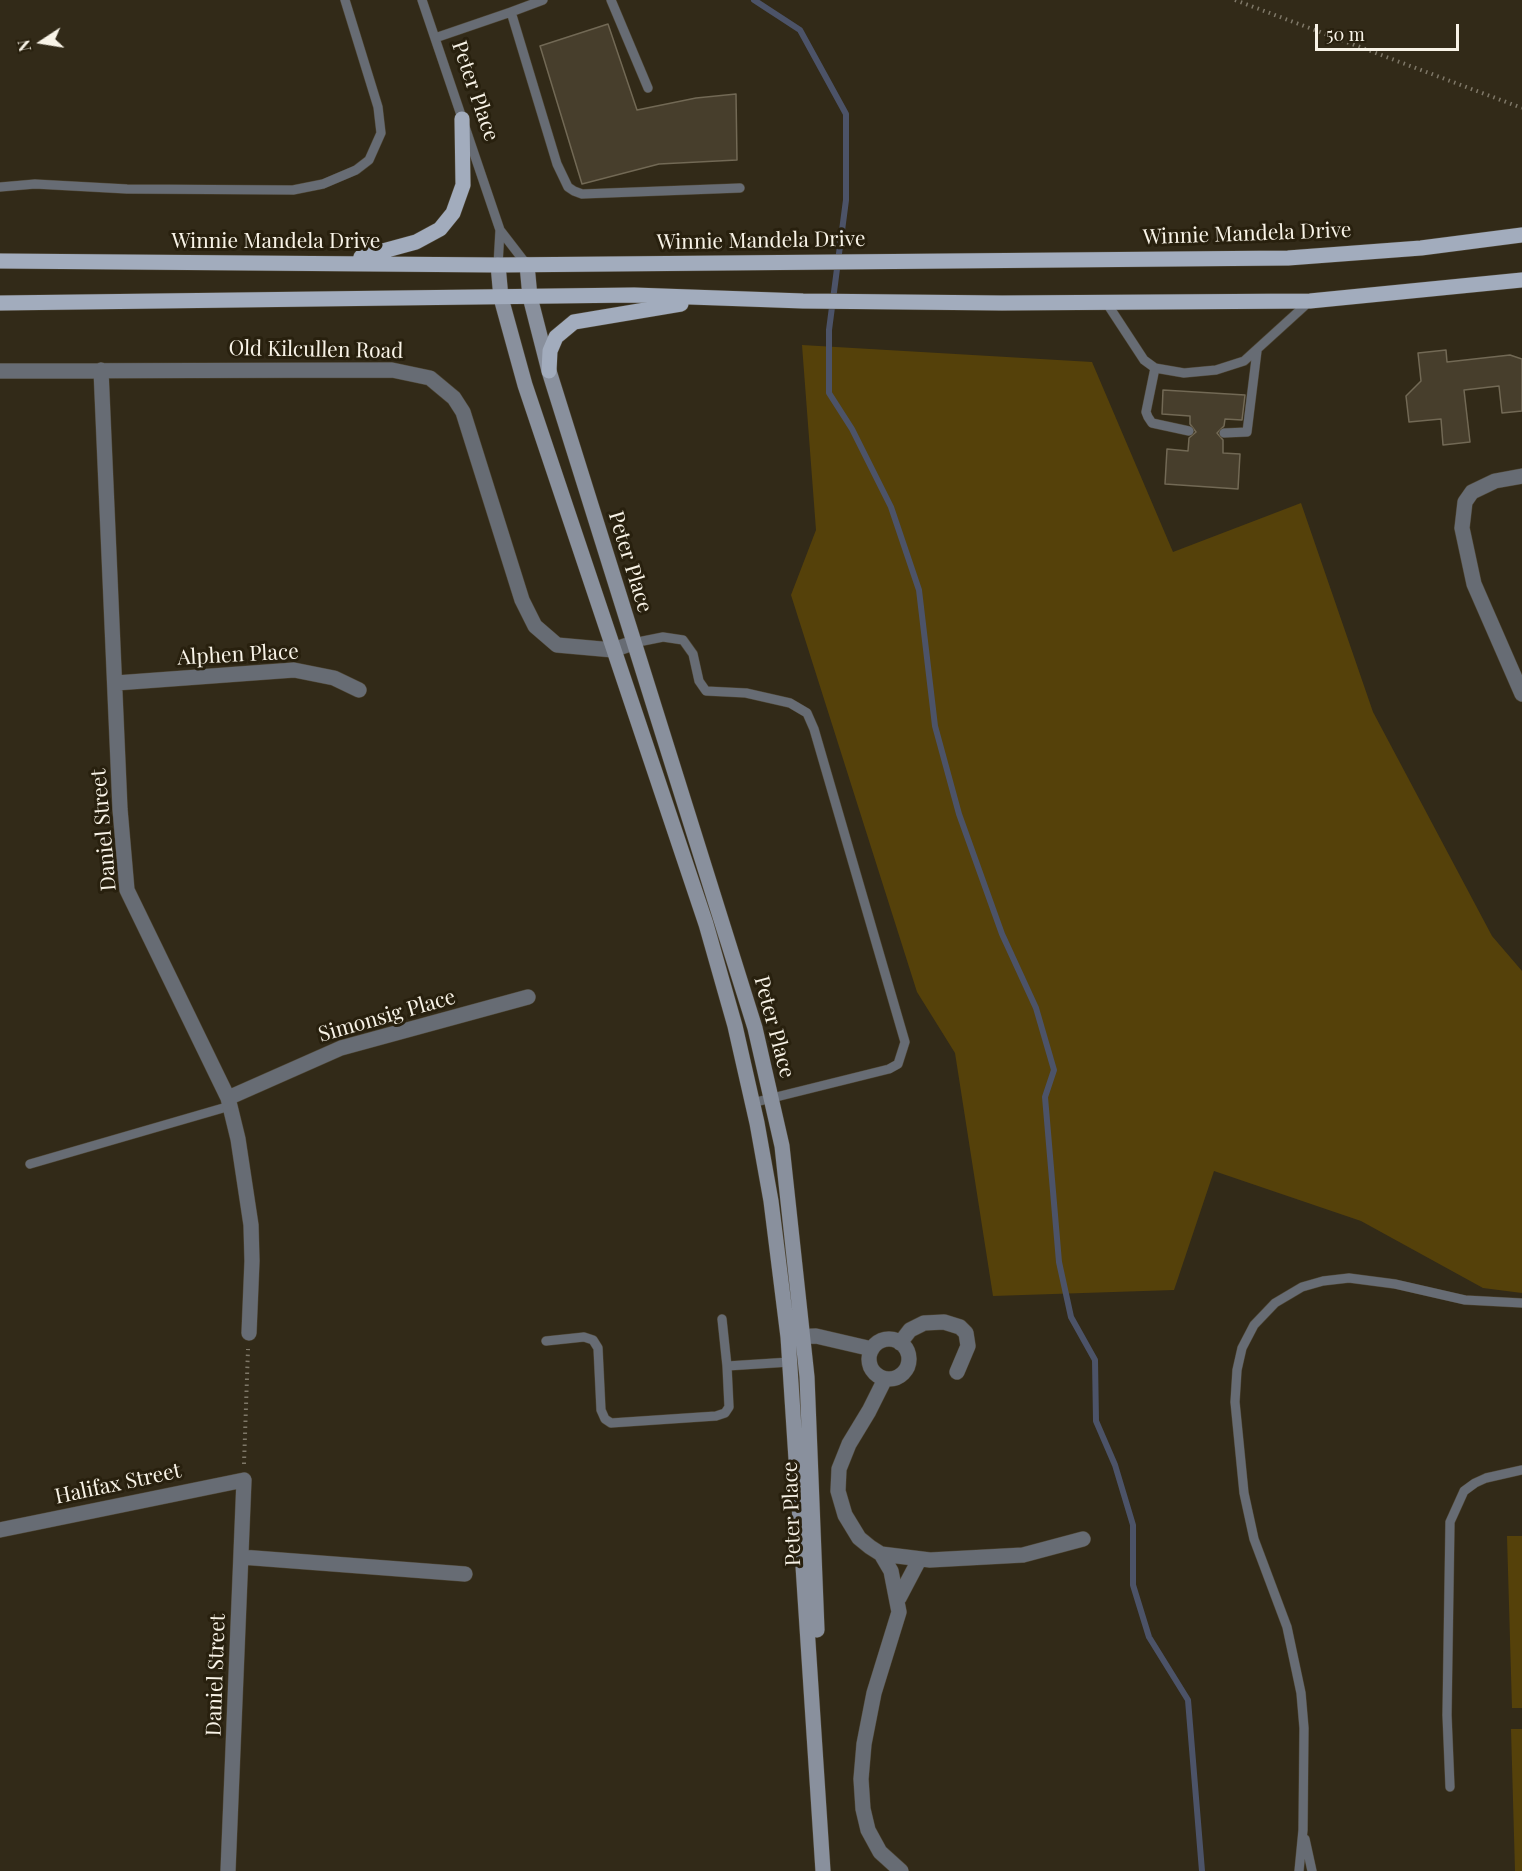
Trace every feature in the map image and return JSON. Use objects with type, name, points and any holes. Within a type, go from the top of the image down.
[{"type":"main road","points":[[344,262],[416,242],[440,229],[453,213],[463,185],[462,119]]},
{"type":"main road","name":"Winnie Mandela Drive","points":[[0,261],[527,265],[1288,258],[1421,248],[1522,235]]},
{"type":"main road","name":"Peter Place","points":[[498,265],[501,298],[525,385],[706,924],[735,1026],[752,1103],[771,1201],[779,1269],[795,1336],[790,1362],[823,1871]]},
{"type":"main road","name":"Peter Place","points":[[527,265],[530,297],[549,371],[755,1028],[785,1161],[796,1266],[795,1336],[813,1504],[817,1627],[833,1871]]},
{"type":"main road","points":[[0,303],[634,295],[803,301],[1310,301],[1522,280]]},
{"type":"main road","points":[[549,371],[550,351],[555,337],[574,322],[720,299]]},
{"type":"main road","points":[[779,1269],[796,1266]]},
{"type":"street","name":"Daniel Street","points":[[101,370],[120,809],[127,890],[229,1102],[251,1225],[249,1333]]},
{"type":"street","name":"Old Kilcullen Road","points":[[0,371],[392,370],[430,378],[454,398],[463,412],[522,600],[535,626],[557,645],[613,650],[633,642]]},
{"type":"street","points":[[1522,476],[1495,481],[1472,492],[1465,502],[1462,528],[1474,584],[1522,694]]},
{"type":"street","name":"Alphen Place","points":[[116,683],[294,670],[334,678],[359,690]]},
{"type":"street","name":"Simonsig Place","points":[[229,1102],[342,1048],[528,996]]},
{"type":"street","points":[[900,1343],[910,1330],[924,1323],[944,1322],[960,1327],[966,1333],[968,1346],[957,1371]]},
{"type":"street","points":[[795,1336],[816,1336],[872,1349]]},
{"type":"street","points":[[885,1340],[900,1343],[908,1357],[907,1367],[900,1376],[885,1379],[876,1375],[869,1358],[872,1349],[885,1340]]},
{"type":"street","points":[[885,1379],[849,1444],[839,1469],[838,1491],[845,1515],[860,1538],[881,1554],[891,1571],[899,1598],[897,1625],[874,1693],[864,1744],[861,1779],[863,1809],[868,1830],[880,1852],[901,1871]]},
{"type":"street","name":"Daniel Street","points":[[228,1871],[244,1480]]},
{"type":"street","name":"Halifax Street","points":[[0,1530],[244,1480]]},
{"type":"street","points":[[881,1554],[919,1560],[1023,1555],[1083,1539]]},
{"type":"street","points":[[241,1557],[465,1574]]},
{"type":"street","points":[[899,1598],[919,1560]]},
{"type":"lane","points":[[0,187],[35,183],[127,189],[284,190],[323,184],[356,170],[369,160],[381,133],[378,107],[345,0]]},
{"type":"lane","name":"Peter Place","points":[[422,0],[500,231],[527,265]]},
{"type":"lane","points":[[435,38],[543,0]]},
{"type":"lane","points":[[610,0],[648,88]]},
{"type":"lane","points":[[511,12],[557,164],[568,187],[582,194],[740,188]]},
{"type":"lane","name":"Peter Place","points":[[498,265],[500,231]]},
{"type":"lane","points":[[1106,302],[1136,349],[1155,368],[1184,373],[1216,370],[1244,361],[1310,301]]},
{"type":"lane","points":[[1224,433],[1247,432],[1257,351]]},
{"type":"lane","points":[[1155,368],[1146,412],[1148,417],[1152,423],[1190,431]]},
{"type":"lane","points":[[633,642],[663,637],[683,640],[693,654],[699,681],[706,691],[746,693],[790,704],[807,713],[814,729],[905,1042],[898,1064],[889,1069],[752,1103]]},
{"type":"lane","points":[[30,1164],[229,1102]]},
{"type":"lane","points":[[1299,1871],[1303,1830],[1304,1728],[1301,1693],[1287,1627],[1254,1539],[1244,1493],[1235,1402],[1242,1348],[1254,1325],[1275,1303],[1302,1287],[1323,1281],[1349,1278],[1395,1284],[1465,1300],[1522,1303]]},
{"type":"lane","points":[[546,1341],[584,1337],[593,1340],[598,1348],[601,1410],[605,1419],[612,1423],[716,1416],[725,1413],[729,1407],[728,1366],[722,1319]]},
{"type":"lane","points":[[728,1366],[790,1362]]},
{"type":"lane","points":[[1450,1787],[1447,1715],[1450,1522],[1464,1491],[1475,1483],[1486,1478],[1522,1470]]},
{"type":"lane","points":[[1303,1830],[1312,1871]]},
{"type":"path","points":[[1235,0],[1522,108]]},
{"type":"path","points":[[244,1480],[249,1333]]},
{"type":"shaded area","points":[[802,345],[1092,362],[1173,552],[1301,503],[1373,712],[1492,936],[1522,971],[1522,1293],[1483,1288],[1361,1221],[1214,1171],[1174,1290],[993,1296],[955,1053],[917,992],[791,595],[816,530]]},
{"type":"shaded area","points":[[1507,1536],[1522,1536],[1522,1708],[1512,1708]]},
{"type":"shaded area","points":[[1511,1729],[1522,1729],[1522,1871],[1515,1871]]},
{"type":"building","points":[[608,24],[637,110],[696,98],[736,94],[737,160],[659,164],[582,184],[540,46]]},
{"type":"building","points":[[1446,350],[1447,362],[1510,355],[1522,359],[1522,411],[1502,413],[1499,386],[1464,390],[1470,442],[1443,445],[1441,419],[1409,422],[1406,396],[1421,381],[1418,353]]},
{"type":"building","points":[[1163,390],[1245,395],[1242,420],[1225,419],[1224,426],[1217,433],[1223,440],[1223,453],[1240,454],[1238,489],[1165,484],[1167,449],[1188,451],[1189,438],[1196,432],[1190,424],[1190,416],[1162,414]]},
{"type":"waterway","points":[[754,0],[800,30],[846,114],[846,200],[829,330],[829,393],[852,429],[891,507],[919,590],[935,726],[959,814],[1002,934],[1036,1008],[1054,1070],[1045,1097],[1059,1262],[1071,1317],[1095,1360],[1096,1421],[1115,1465],[1133,1525],[1133,1585],[1149,1637],[1188,1700],[1202,1871]]}]
